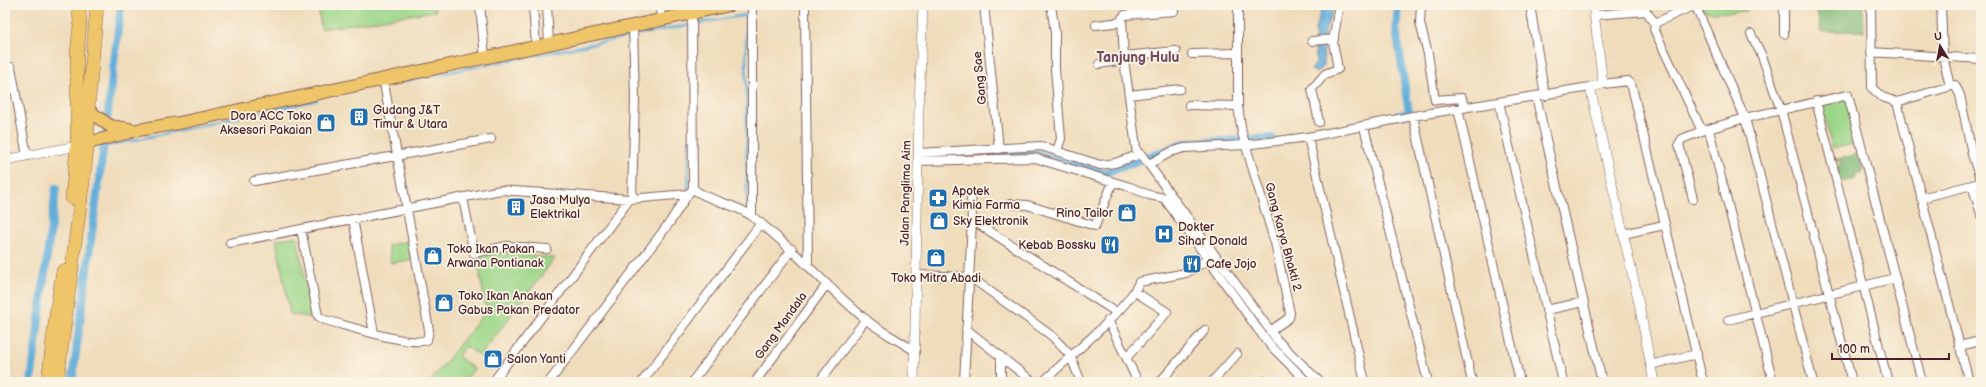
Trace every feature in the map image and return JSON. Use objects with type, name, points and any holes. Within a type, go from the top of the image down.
[{"type":"highway","points":[[79,5],[80,25],[77,54],[88,143]]},
{"type":"highway","points":[[57,382],[69,261],[88,143],[88,110],[97,5]]},
{"type":"highway","points":[[48,382],[57,307],[69,261]]},
{"type":"main road","points":[[88,143],[138,130],[179,123],[383,78],[485,58],[692,13],[715,6],[730,5]]},
{"type":"main road","points":[[88,110],[110,126],[138,130]]},
{"type":"street","points":[[480,5],[485,58]]},
{"type":"street","points":[[533,5],[536,47]]},
{"type":"street","points":[[546,5],[549,44]]},
{"type":"street","points":[[660,20],[661,5]]},
{"type":"street","points":[[752,5],[752,216]]},
{"type":"street","points":[[805,5],[808,266]]},
{"type":"street","name":"Jalan Panglima Aim","points":[[914,382],[918,157],[923,5]]},
{"type":"street","name":"Gang Sae","points":[[984,5],[999,149]]},
{"type":"street","points":[[1051,5],[1055,33],[1055,69],[1061,139],[1057,150]]},
{"type":"street","name":"Gang Karya Bhakti 2","points":[[1238,5],[1238,106],[1244,140],[1275,243],[1290,313],[1289,318],[1270,331]]},
{"type":"street","points":[[1319,122],[1312,89],[1325,74],[1338,69],[1334,39],[1339,5]]},
{"type":"street","points":[[1421,5],[1420,23],[1428,54],[1435,100],[1462,98],[1461,109],[1520,382]]},
{"type":"street","points":[[1530,5],[1545,96]]},
{"type":"street","points":[[1593,5],[1602,84]]},
{"type":"street","points":[[1655,23],[1695,5],[1745,118],[1813,382]]},
{"type":"street","points":[[1784,5],[1784,34]]},
{"type":"street","points":[[1871,5],[1872,88],[1882,98],[1897,102],[1955,85],[1960,95],[1972,154],[1981,183],[1921,198]]},
{"type":"street","points":[[1941,5],[1943,57],[1950,86]]},
{"type":"street","points":[[1174,11],[1125,15],[1122,18],[1124,58],[1140,154],[1149,163],[1167,196],[1257,328],[1271,346],[1307,382]]},
{"type":"street","points":[[1594,15],[1646,11],[1655,23],[1654,29],[1705,130],[1756,313],[1773,382]]},
{"type":"street","points":[[549,382],[670,222],[690,192],[692,13]]},
{"type":"street","points":[[1096,25],[1122,22]]},
{"type":"street","points":[[493,382],[630,199],[632,190],[634,151],[633,26]]},
{"type":"street","points":[[1751,34],[1762,56],[1781,110],[1852,382]]},
{"type":"street","points":[[1312,41],[1334,39]]},
{"type":"street","points":[[1099,64],[1124,58],[1176,51]]},
{"type":"street","points":[[1871,52],[1981,59]]},
{"type":"street","points":[[1192,54],[1238,53]]},
{"type":"street","points":[[11,67],[27,156]]},
{"type":"street","points":[[301,229],[318,316],[325,320],[417,343],[427,340],[429,330],[383,78]]},
{"type":"street","points":[[1149,163],[1171,152],[1184,148],[1244,140],[1308,137],[1414,116],[1536,96],[1545,96],[1602,84],[1628,81],[1630,83],[1703,382]]},
{"type":"street","points":[[1590,87],[1624,234],[1654,382]]},
{"type":"street","points":[[1129,95],[1180,89]]},
{"type":"street","points":[[1693,199],[1679,144],[1682,139],[1705,130],[1745,118],[1848,95],[1922,382]]},
{"type":"street","points":[[1536,96],[1602,382]]},
{"type":"street","points":[[1816,101],[1865,286],[1888,382]]},
{"type":"street","points":[[1499,102],[1563,382]]},
{"type":"street","points":[[1897,102],[1969,382]]},
{"type":"street","points":[[1189,105],[1238,106]]},
{"type":"street","points":[[1414,116],[1472,382]]},
{"type":"street","points":[[1364,127],[1428,382]]},
{"type":"street","points":[[1308,137],[1365,382]]},
{"type":"street","points":[[254,181],[491,139]]},
{"type":"street","points":[[5,160],[88,143]]},
{"type":"street","points":[[918,157],[1041,146],[1100,165],[1115,164],[1140,154]]},
{"type":"street","points":[[918,157],[1035,158],[1114,182],[1149,195],[1167,196],[1270,331],[1289,354],[1320,382]]},
{"type":"street","points":[[1010,204],[1027,205],[1095,226],[1114,182]]},
{"type":"street","points":[[1972,185],[1981,214]]},
{"type":"street","points":[[230,243],[501,190],[630,199],[690,192],[722,202],[752,216],[792,249],[827,284],[866,319],[915,351]]},
{"type":"street","points":[[964,382],[972,220],[971,197]]},
{"type":"street","points":[[463,198],[474,253],[507,246],[547,249]]},
{"type":"street","points":[[353,219],[374,333]]},
{"type":"street","points":[[972,220],[1116,312]]},
{"type":"street","points":[[642,382],[760,223]]},
{"type":"street","points":[[1624,234],[1664,225]]},
{"type":"street","points":[[692,382],[792,249]]},
{"type":"street","points":[[1043,382],[1116,312],[1135,292],[1139,282],[1186,273],[1209,259]]},
{"type":"street","points":[[917,275],[969,277],[1052,336],[1070,355],[1082,382]]},
{"type":"street","points":[[1728,320],[1895,278]]},
{"type":"street","name":"Gang Mandala","points":[[755,382],[827,284]]},
{"type":"street","points":[[1127,357],[1167,312],[1135,292]]},
{"type":"street","points":[[1546,310],[1584,302]]},
{"type":"street","points":[[819,382],[866,319]]},
{"type":"street","points":[[1108,320],[1138,382]]},
{"type":"street","points":[[966,329],[1033,382]]},
{"type":"street","points":[[1160,382],[1205,330]]},
{"type":"street","points":[[1959,346],[1981,341]]},
{"type":"street","points":[[1212,382],[1237,354]]},
{"type":"street","points":[[1650,365],[1697,354]]},
{"type":"street","points":[[1001,358],[1001,382]]},
{"type":"green space","points":[[318,5],[434,5],[435,11],[321,29]]},
{"type":"green space","points":[[1695,5],[1747,5],[1747,11],[1712,13]]},
{"type":"green space","points":[[1794,5],[1863,5],[1864,31],[1821,32],[1816,8],[1792,9]]},
{"type":"green space","points":[[1846,98],[1857,143],[1832,149],[1822,105]]},
{"type":"green space","points":[[1860,153],[1863,172],[1855,174],[1856,179],[1842,182],[1838,176],[1838,165],[1842,162],[1834,160]]},
{"type":"green space","points":[[297,236],[312,318],[290,314],[276,240]]},
{"type":"green space","points":[[410,241],[414,259],[391,263],[388,245]]},
{"type":"green space","points":[[499,252],[555,258],[480,356],[466,346],[458,356],[474,369],[464,382],[430,382],[486,311],[477,257]]},
{"type":"water","points":[[1323,5],[1335,5],[1323,36],[1324,66],[1317,73],[1311,70],[1316,63],[1315,29]]},
{"type":"waterway","points":[[107,118],[121,5]]},
{"type":"waterway","points":[[1398,5],[1396,29],[1409,113],[1399,115]]},
{"type":"waterway","points":[[700,23],[746,15],[747,211]]},
{"type":"waterway","points":[[640,34],[690,25]]},
{"type":"waterway","points":[[404,81],[628,37]]},
{"type":"waterway","points":[[103,147],[317,100]]},
{"type":"waterway","points":[[72,382],[106,129]]},
{"type":"waterway","points":[[992,155],[1037,153],[1104,173],[1186,143],[1272,138]]},
{"type":"waterway","points":[[688,189],[689,140]]},
{"type":"waterway","points":[[31,382],[56,188]]},
{"type":"place","name":"Gudang J&T Timur & Utara","points":[[359,117]]},
{"type":"place","name":"Dora ACC Toko Aksesori Pakaian","points":[[326,123]]},
{"type":"place","name":"Apotek Kimia Farma","points":[[938,198]]},
{"type":"place","name":"Jasa Mulya Elektrikal","points":[[516,207]]},
{"type":"place","name":"Rino Tailor","points":[[1127,213]]},
{"type":"place","name":"Sky Elektronik","points":[[939,221]]},
{"type":"place","name":"Dokter Sihar Donald","points":[[1164,234]]},
{"type":"place","name":"Kebab Bossku","points":[[1110,245]]},
{"type":"place","name":"Toko Ikan Pakan Arwana Pontianak","points":[[433,256]]},
{"type":"place","name":"Toko Mitra Abadi","points":[[936,258]]},
{"type":"place","name":"Cafe Jojo","points":[[1192,264]]},
{"type":"place","name":"Toko Ikan Anakan Gabus Pakan Predator","points":[[444,303]]},
{"type":"place","name":"Salon Yanti","points":[[493,359]]},
{"type":"district","name":"Tanjung Hulu","points":[[1138,57]]}]
